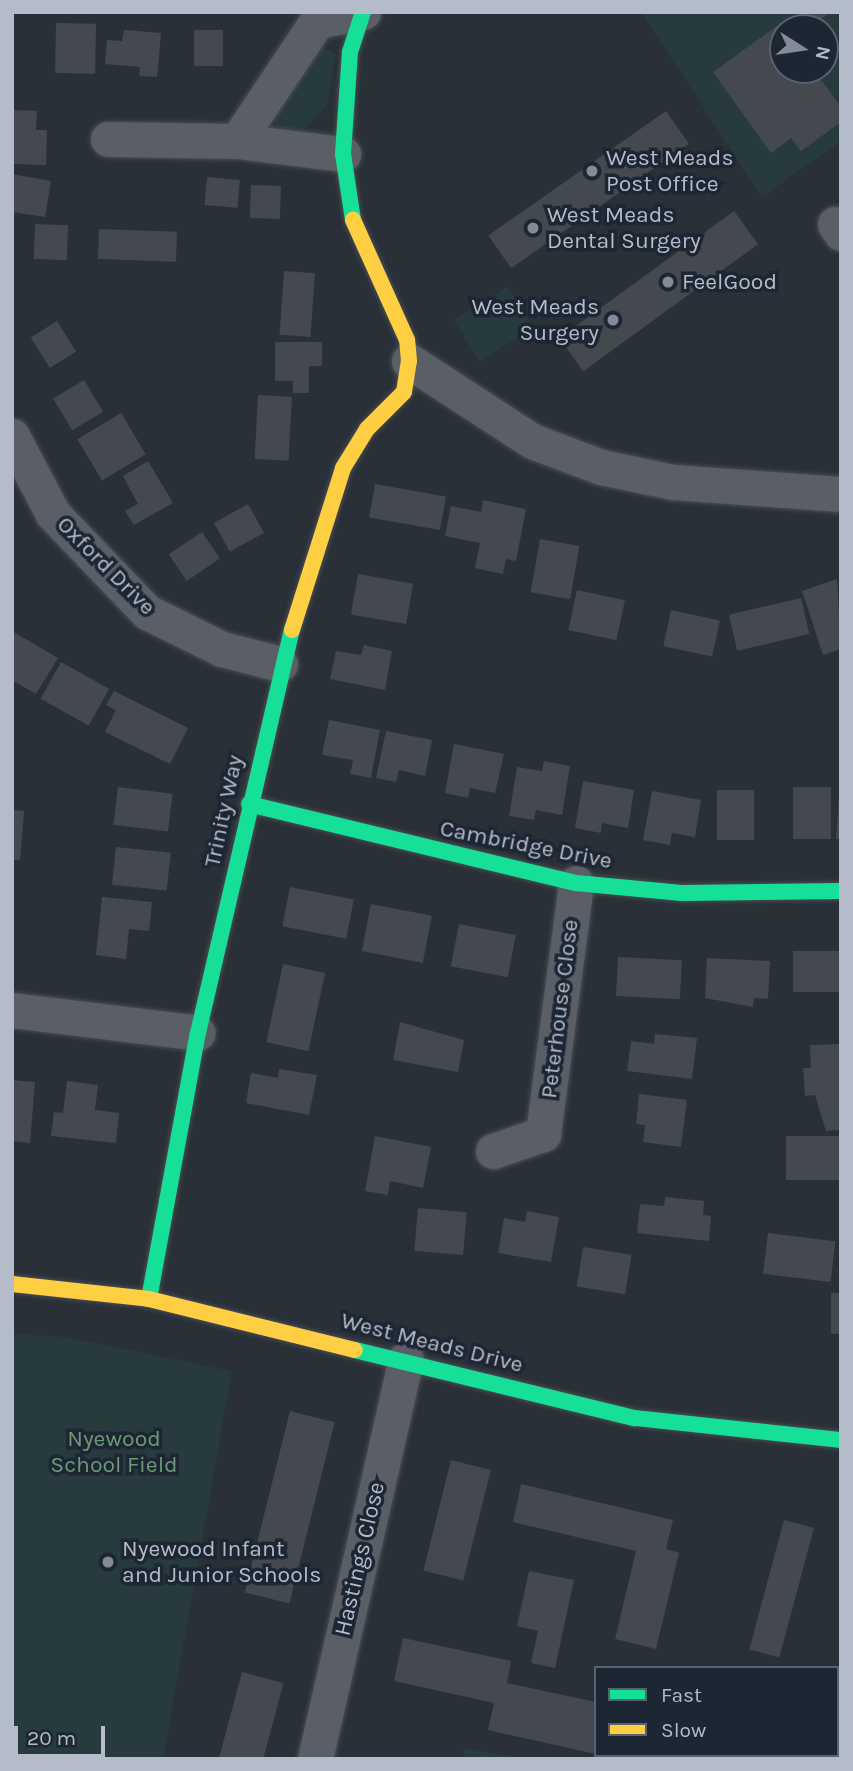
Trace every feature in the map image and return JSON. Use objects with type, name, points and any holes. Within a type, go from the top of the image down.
[{"type":"street","points":[[237,141],[317,21],[363,12],[350,52],[343,154],[353,222],[407,340],[409,361],[532,441],[601,467],[673,482],[841,494]]},
{"type":"street","points":[[108,139],[237,141],[343,154]]},
{"type":"street","name":"Trinity Way","points":[[149,1298],[198,1033],[280,664],[343,468],[367,429],[404,392],[409,361]]},
{"type":"street","name":"Oxford Drive","points":[[12,436],[53,514],[147,612],[222,649],[280,664]]},
{"type":"street","name":"Cambridge Drive","points":[[248,804],[576,883],[682,893],[841,891]]},
{"type":"street","name":"Peterhouse Close","points":[[493,1151],[559,1136],[576,883]]},
{"type":"street","points":[[12,1010],[198,1033]]},
{"type":"street","name":"West Meads Drive","points":[[12,1284],[149,1298],[406,1359],[635,1418],[841,1440]]},
{"type":"street","name":"Hastings Close","points":[[315,1759],[406,1359]]},
{"type":"green space","points":[[641,12],[841,12],[841,141],[762,197]]},
{"type":"green space","points":[[321,46],[336,54],[327,106],[302,132],[278,130],[272,113]]},
{"type":"green space","points":[[508,286],[534,328],[480,361],[454,320]]},
{"type":"green space","name":"Nyewood School Field","points":[[12,1334],[64,1337],[232,1371],[163,1759],[12,1759]]},
{"type":"green space","points":[[462,1748],[527,1759],[464,1759]]},
{"type":"building","points":[[808,12],[831,12],[828,14]]},
{"type":"building","points":[[56,23],[96,24],[95,74],[55,73]]},
{"type":"building","points":[[124,30],[161,33],[157,77],[139,76],[140,67],[105,64],[107,40],[122,41]]},
{"type":"building","points":[[194,30],[223,30],[223,66],[194,66]]},
{"type":"building","points":[[769,32],[769,84],[824,84],[841,107],[841,122],[801,151],[791,138],[771,153],[713,72]]},
{"type":"building","points":[[12,110],[37,111],[36,130],[47,130],[46,165],[12,164]]},
{"type":"building","points":[[666,111],[689,144],[511,268],[488,235]]},
{"type":"building","points":[[12,174],[51,181],[45,217],[12,212]]},
{"type":"building","points":[[207,177],[240,180],[237,208],[205,205]]},
{"type":"building","points":[[251,185],[281,186],[280,219],[250,218]]},
{"type":"building","points":[[734,211],[758,244],[583,371],[559,338]]},
{"type":"building","points":[[35,224],[68,225],[67,260],[34,259]]},
{"type":"building","points":[[99,229],[177,232],[176,262],[98,259]]},
{"type":"building","points":[[284,271],[315,273],[310,337],[280,335]]},
{"type":"building","points":[[57,321],[76,352],[50,368],[31,337]]},
{"type":"building","points":[[275,342],[322,342],[322,366],[309,366],[309,393],[293,393],[293,381],[275,381]]},
{"type":"building","points":[[84,380],[103,412],[72,430],[53,399]]},
{"type":"building","points":[[258,395],[292,397],[289,461],[255,459]]},
{"type":"building","points":[[121,413],[146,454],[102,480],[77,439]]},
{"type":"building","points":[[148,461],[173,503],[134,525],[125,511],[138,504],[123,476]]},
{"type":"building","points":[[375,484],[446,497],[440,530],[369,517]]},
{"type":"building","points":[[483,500],[526,509],[516,561],[506,559],[503,574],[475,568],[480,543],[445,536],[451,506],[481,512]]},
{"type":"building","points":[[248,504],[264,533],[230,552],[214,523]]},
{"type":"building","points":[[202,532],[220,559],[187,581],[169,554]]},
{"type":"building","points":[[540,539],[579,546],[570,599],[531,592]]},
{"type":"building","points":[[358,574],[413,584],[406,624],[351,614]]},
{"type":"building","points":[[837,579],[841,649],[823,655],[802,591]]},
{"type":"building","points":[[577,590],[625,600],[616,640],[568,630]]},
{"type":"building","points":[[801,598],[809,634],[737,651],[729,615]]},
{"type":"building","points":[[671,610],[720,620],[712,657],[663,646]]},
{"type":"building","points":[[12,631],[58,658],[36,694],[12,680]]},
{"type":"building","points":[[364,645],[392,651],[385,690],[330,679],[336,651],[361,655]]},
{"type":"building","points":[[61,662],[109,689],[89,725],[41,699]]},
{"type":"building","points":[[114,691],[188,728],[170,764],[105,732],[116,710],[106,705]]},
{"type":"building","points":[[329,720],[380,730],[371,778],[350,774],[353,760],[322,755]]},
{"type":"building","points":[[386,731],[432,740],[425,776],[399,770],[396,782],[376,778]]},
{"type":"building","points":[[454,744],[504,754],[495,793],[470,788],[468,798],[445,793]]},
{"type":"building","points":[[544,761],[570,766],[562,815],[536,810],[534,820],[509,816],[517,767],[542,771]]},
{"type":"building","points":[[583,781],[634,790],[628,828],[602,823],[601,833],[575,828]]},
{"type":"building","points":[[118,787],[173,794],[168,831],[113,825]]},
{"type":"building","points":[[793,787],[831,787],[831,839],[793,839]]},
{"type":"building","points":[[717,790],[754,790],[754,840],[717,840]]},
{"type":"building","points":[[652,791],[701,800],[695,837],[672,833],[670,845],[643,840]]},
{"type":"building","points":[[839,796],[841,839],[836,839]]},
{"type":"building","points":[[12,810],[24,811],[20,860],[12,860]]},
{"type":"building","points":[[116,847],[171,853],[167,891],[112,885]]},
{"type":"building","points":[[290,887],[354,899],[346,939],[282,926]]},
{"type":"building","points":[[102,897],[152,902],[149,931],[129,929],[126,959],[96,955]]},
{"type":"building","points":[[371,904],[432,916],[423,963],[362,951]]},
{"type":"building","points":[[459,924],[516,935],[508,977],[451,966]]},
{"type":"building","points":[[793,951],[841,951],[841,992],[793,992]]},
{"type":"building","points":[[618,957],[682,960],[680,999],[616,996]]},
{"type":"building","points":[[707,958],[770,961],[768,999],[754,998],[753,1007],[705,998]]},
{"type":"building","points":[[283,964],[325,973],[308,1051],[266,1042]]},
{"type":"building","points":[[400,1022],[464,1040],[458,1072],[393,1060]]},
{"type":"building","points":[[655,1034],[697,1038],[692,1079],[627,1071],[631,1041],[654,1044]]},
{"type":"building","points":[[841,1044],[841,1130],[826,1131],[815,1095],[805,1096],[803,1068],[811,1068],[810,1045]]},
{"type":"building","points":[[279,1069],[317,1075],[309,1115],[246,1103],[251,1073],[278,1078]]},
{"type":"building","points":[[12,1080],[35,1082],[30,1143],[12,1141]]},
{"type":"building","points":[[67,1081],[98,1085],[95,1110],[119,1113],[116,1143],[51,1136],[54,1112],[63,1113]]},
{"type":"building","points":[[639,1094],[687,1100],[681,1147],[643,1142],[645,1125],[636,1124]]},
{"type":"building","points":[[375,1136],[431,1147],[423,1188],[390,1181],[388,1195],[365,1191]]},
{"type":"building","points":[[786,1136],[841,1136],[841,1180],[786,1180]]},
{"type":"building","points":[[665,1197],[704,1201],[703,1215],[711,1216],[709,1241],[637,1233],[640,1204],[664,1206]]},
{"type":"building","points":[[418,1208],[467,1212],[463,1255],[414,1251]]},
{"type":"building","points":[[527,1211],[559,1217],[551,1262],[498,1253],[504,1218],[525,1222]]},
{"type":"building","points":[[768,1233],[835,1241],[830,1282],[763,1274]]},
{"type":"building","points":[[583,1247],[631,1255],[625,1294],[577,1287]]},
{"type":"building","points":[[831,1293],[841,1293],[841,1334],[831,1334]]},
{"type":"building","points":[[290,1411],[335,1422],[289,1604],[245,1592]]},
{"type":"building","points":[[451,1460],[491,1470],[463,1581],[423,1571]]},
{"type":"building","points":[[521,1484],[673,1520],[666,1549],[679,1553],[656,1649],[615,1639],[636,1551],[513,1522]]},
{"type":"building","points":[[784,1520],[814,1528],[779,1657],[749,1649]]},
{"type":"building","points":[[529,1571],[574,1580],[555,1668],[531,1663],[538,1631],[517,1626]]},
{"type":"building","points":[[403,1638],[511,1661],[507,1683],[594,1702],[594,1754],[488,1730],[494,1703],[394,1681]]},
{"type":"building","points":[[242,1672],[284,1683],[263,1759],[219,1759]]},
{"type":"traffic: fast","points":[[353,220],[343,154],[350,52],[363,12]]},
{"type":"traffic: fast","points":[[149,1299],[198,1033],[292,630]]},
{"type":"traffic: fast","points":[[249,804],[576,883],[682,893],[841,891]]},
{"type":"traffic: fast","points":[[355,1350],[635,1418],[841,1440]]},
{"type":"traffic: slow","points":[[292,630],[343,468],[367,429],[404,392],[409,361],[407,340],[353,220]]},
{"type":"traffic: slow","points":[[12,1284],[149,1299],[355,1350]]},
{"type":"place","name":"West Meads Post Office","points":[[592,171]]},
{"type":"place","name":"West Meads Dental Surgery","points":[[533,228]]},
{"type":"place","name":"FeelGood","points":[[668,282]]},
{"type":"place","name":"West Meads Surgery","points":[[613,320]]},
{"type":"place","name":"Nyewood Infant and Junior Schools","points":[[108,1562]]}]
